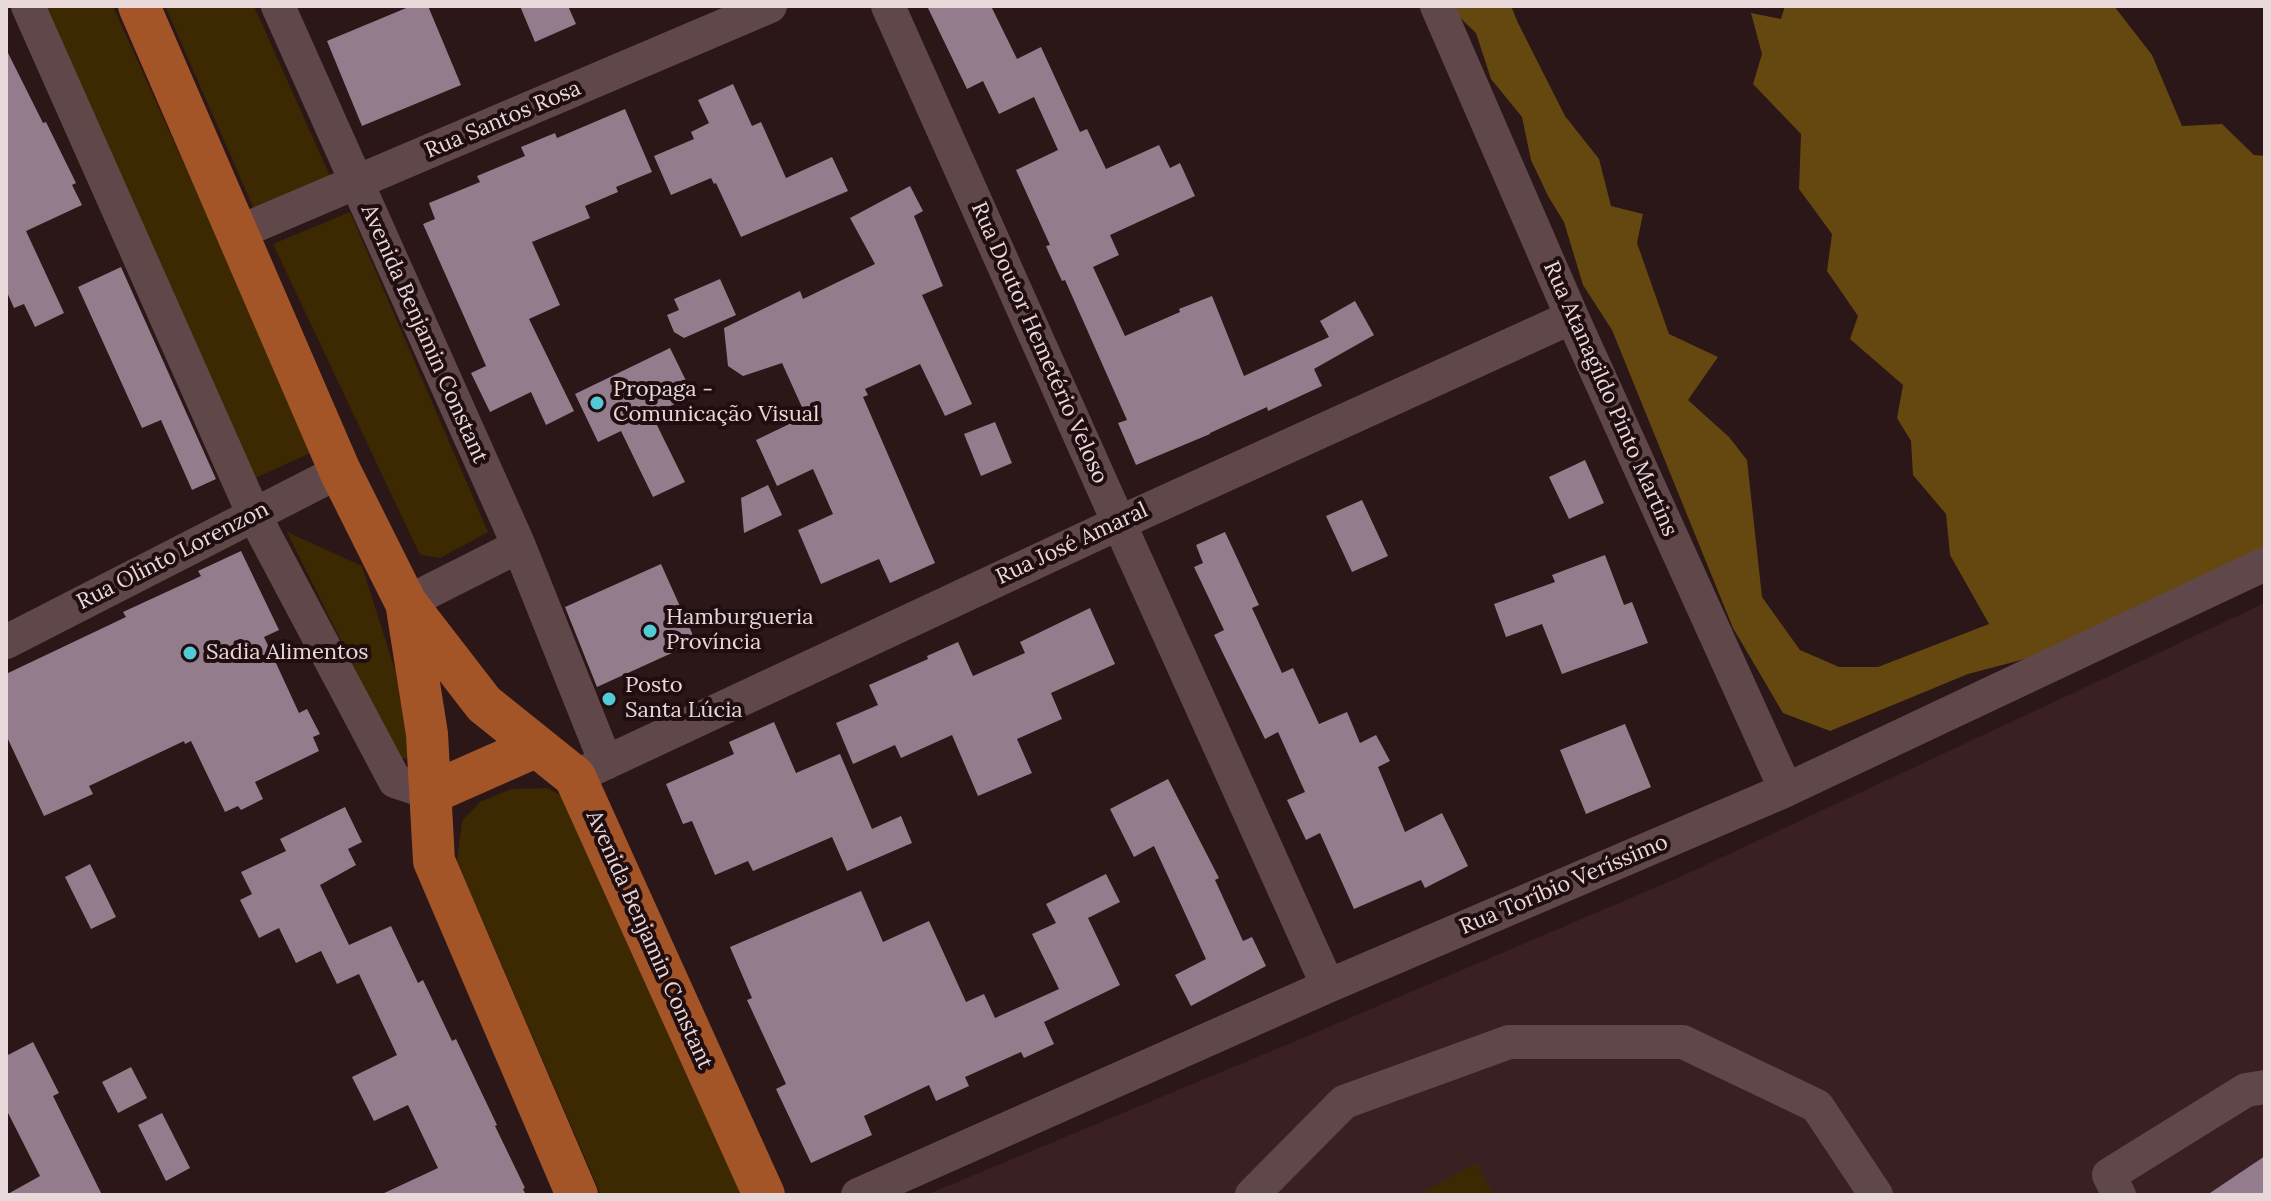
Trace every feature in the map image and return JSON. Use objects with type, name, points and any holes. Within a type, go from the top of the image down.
[{"type":"main road","name":"Avenida Benjamin Constant","points":[[139,6],[340,471],[406,603],[484,704],[535,747],[590,770],[764,1195]]},
{"type":"main road","name":"Avenida Benjamin Constant","points":[[406,603],[427,734],[434,861],[577,1195]]},
{"type":"main road","points":[[431,793],[535,747]]},
{"type":"street","points":[[28,6],[254,515],[395,781],[431,793]]},
{"type":"street","name":"Avenida Benjamin Constant","points":[[278,6],[519,546],[590,770]]},
{"type":"street","name":"Rua Santos Rosa","points":[[237,233],[770,6]]},
{"type":"street","name":"Rua Doutor Hemetério Veloso","points":[[888,6],[1328,986]]},
{"type":"street","name":"Rua Atanagildo Pinto Martins","points":[[1437,6],[1572,317],[1786,790]]},
{"type":"street","name":"Rua José Amaral","points":[[590,770],[1119,523],[1572,317]]},
{"type":"street","name":"Rua Olinto Lorenzon","points":[[6,642],[340,471]]},
{"type":"street","points":[[406,603],[519,546]]},
{"type":"street","name":"Rua Toríbio Veríssimo","points":[[858,1195],[1328,986],[1786,790],[2265,564]]},
{"type":"street","points":[[1252,1195],[1344,1102],[1509,1042],[1683,1042],[1817,1106],[1876,1195]]},
{"type":"street","points":[[2119,1195],[2109,1175],[2246,1090],[2265,1087]]},
{"type":"shaded area","points":[[46,6],[113,6],[313,452],[253,479]]},
{"type":"shaded area","points":[[165,6],[254,6],[330,176],[254,209]]},
{"type":"shaded area","points":[[1454,6],[1511,6],[1565,116],[1599,159],[1611,206],[1643,214],[1637,243],[1669,334],[1718,357],[1688,400],[1729,437],[1747,460],[1762,597],[1800,650],[1839,667],[1878,667],[1989,624],[1950,555],[1946,514],[1913,475],[1911,441],[1897,418],[1903,385],[1850,339],[1858,316],[1827,271],[1832,234],[1799,189],[1801,134],[1753,84],[1762,54],[1751,13],[1781,19],[1785,6],[2114,6],[2152,55],[2182,126],[2222,124],[2254,155],[2265,156],[2265,552],[2044,654],[1968,674],[1830,731],[1783,713],[1733,628],[1612,330],[1583,285],[1564,222],[1531,160],[1522,117],[1491,79],[1476,33],[1455,13]]},
{"type":"shaded area","points":[[350,212],[488,532],[440,558],[420,555],[273,244]]},
{"type":"shaded area","points":[[287,532],[362,566],[396,673],[411,760],[399,757]]},
{"type":"shaded area","points":[[2265,603],[2265,1195],[926,1195],[1680,877]]},
{"type":"shaded area","points":[[548,788],[577,805],[750,1195],[601,1195],[457,861],[462,821],[480,802],[511,789]]},
{"type":"shaded area","points":[[1476,1163],[1494,1195],[1419,1195]]},
{"type":"building","points":[[411,6],[428,6],[461,85],[362,126],[327,41]]},
{"type":"building","points":[[520,6],[568,6],[576,24],[535,42]]},
{"type":"building","points":[[927,6],[991,6],[1017,59],[1041,47],[1080,132],[1087,129],[1106,169],[1159,145],[1170,168],[1180,163],[1195,196],[1110,235],[1119,255],[1093,267],[1125,336],[1212,296],[1244,376],[1329,337],[1320,321],[1355,301],[1374,335],[1314,369],[1322,386],[1136,465],[1118,423],[1127,420],[1065,280],[1062,281],[1046,246],[1050,245],[1016,170],[1058,150],[1034,97],[999,114],[983,81],[967,89]]},
{"type":"building","points":[[6,49],[76,183],[72,185],[82,205],[26,231],[64,313],[35,327],[24,304],[14,308],[6,290]]},
{"type":"building","points":[[733,84],[752,126],[761,122],[786,178],[832,157],[848,191],[741,237],[711,178],[671,195],[654,156],[694,139],[691,132],[709,123],[698,100]]},
{"type":"building","points":[[625,109],[652,172],[616,187],[618,192],[585,206],[590,218],[532,242],[560,305],[529,319],[574,411],[546,425],[531,392],[490,412],[471,373],[486,366],[423,224],[435,219],[429,203],[480,182],[477,176],[525,156],[521,147],[555,133],[557,138]]},
{"type":"building","points":[[910,186],[923,211],[914,216],[943,286],[922,295],[972,404],[945,416],[920,364],[865,389],[868,395],[863,397],[935,563],[890,583],[879,559],[821,584],[798,530],[833,514],[813,469],[777,486],[756,440],[806,416],[782,363],[743,376],[728,366],[724,328],[800,291],[803,299],[875,264],[850,218]]},
{"type":"building","points":[[121,267],[216,479],[192,490],[161,420],[142,428],[78,287]]},
{"type":"building","points":[[720,279],[736,315],[684,338],[674,332],[667,315],[679,310],[674,299]]},
{"type":"building","points":[[670,348],[693,395],[652,415],[685,482],[653,497],[621,431],[598,442],[575,394]]},
{"type":"building","points":[[995,422],[1012,463],[981,476],[964,434]]},
{"type":"building","points":[[1585,460],[1604,503],[1569,519],[1549,477]]},
{"type":"building","points":[[768,485],[782,515],[744,533],[741,498]]},
{"type":"building","points":[[1362,500],[1388,556],[1352,572],[1326,516]]},
{"type":"building","points":[[1225,532],[1259,605],[1252,608],[1282,673],[1293,668],[1319,724],[1347,712],[1360,743],[1376,735],[1390,761],[1378,767],[1405,832],[1442,813],[1468,866],[1425,888],[1421,880],[1354,909],[1320,833],[1306,840],[1287,800],[1305,792],[1278,732],[1265,739],[1214,635],[1224,630],[1194,567],[1203,563],[1196,545]]},
{"type":"building","points":[[241,551],[279,630],[264,637],[299,713],[307,709],[320,734],[313,737],[319,751],[255,782],[263,799],[241,810],[238,806],[225,812],[191,741],[185,744],[184,741],[89,786],[93,794],[44,816],[6,735],[6,674],[126,617],[123,612],[201,576],[198,571]]},
{"type":"building","points":[[1605,555],[1624,605],[1632,602],[1648,643],[1562,674],[1542,624],[1506,637],[1494,604],[1555,582],[1552,575]]},
{"type":"building","points":[[661,564],[696,642],[597,687],[565,607]]},
{"type":"building","points":[[1090,608],[1115,664],[1051,693],[1062,719],[1017,739],[1032,773],[978,796],[952,735],[901,758],[895,745],[853,764],[836,723],[878,705],[869,685],[958,642],[973,676],[1025,653],[1020,642]]},
{"type":"building","points":[[774,722],[796,773],[840,754],[872,829],[901,816],[912,843],[847,871],[832,837],[753,871],[748,861],[715,875],[692,821],[683,824],[666,784],[734,754],[729,742]]},
{"type":"building","points":[[1625,724],[1651,787],[1586,814],[1560,750]]},
{"type":"building","points":[[1168,779],[1219,878],[1215,880],[1243,941],[1252,937],[1266,966],[1191,1006],[1175,975],[1206,959],[1154,846],[1134,857],[1110,809]]},
{"type":"building","points":[[345,807],[362,842],[348,849],[356,865],[320,885],[349,945],[391,926],[418,983],[423,980],[452,1041],[456,1039],[526,1195],[380,1195],[438,1168],[408,1105],[374,1121],[352,1077],[397,1055],[359,974],[337,984],[321,951],[296,963],[279,928],[259,938],[240,900],[252,894],[241,872],[286,851],[280,839]]},
{"type":"building","points":[[90,864],[116,917],[91,929],[65,877]]},
{"type":"building","points":[[1106,874],[1120,902],[1088,918],[1120,985],[1044,1022],[1054,1044],[1024,1058],[1021,1052],[965,1077],[969,1086],[936,1101],[929,1085],[864,1116],[872,1135],[811,1163],[776,1089],[786,1084],[747,1000],[752,998],[730,947],[861,891],[883,942],[929,921],[966,1002],[984,994],[995,1018],[1059,989],[1032,934],[1056,923],[1046,904]]},
{"type":"building","points":[[33,1042],[59,1093],[53,1096],[102,1195],[6,1195],[40,1176],[6,1109],[6,1056]]},
{"type":"building","points":[[131,1067],[147,1098],[118,1113],[102,1082]]},
{"type":"building","points":[[162,1113],[190,1168],[166,1181],[138,1125]]},
{"type":"building","points":[[2265,1156],[2265,1195],[2207,1195]]},
{"type":"place","name":"Propaga - Comunicação Visual","points":[[597,403]]},
{"type":"place","name":"Hamburgueria Província","points":[[650,631]]},
{"type":"place","name":"Sadia Alimentos","points":[[190,653]]},
{"type":"place","name":"Posto Santa Lúcia","points":[[609,699]]}]
